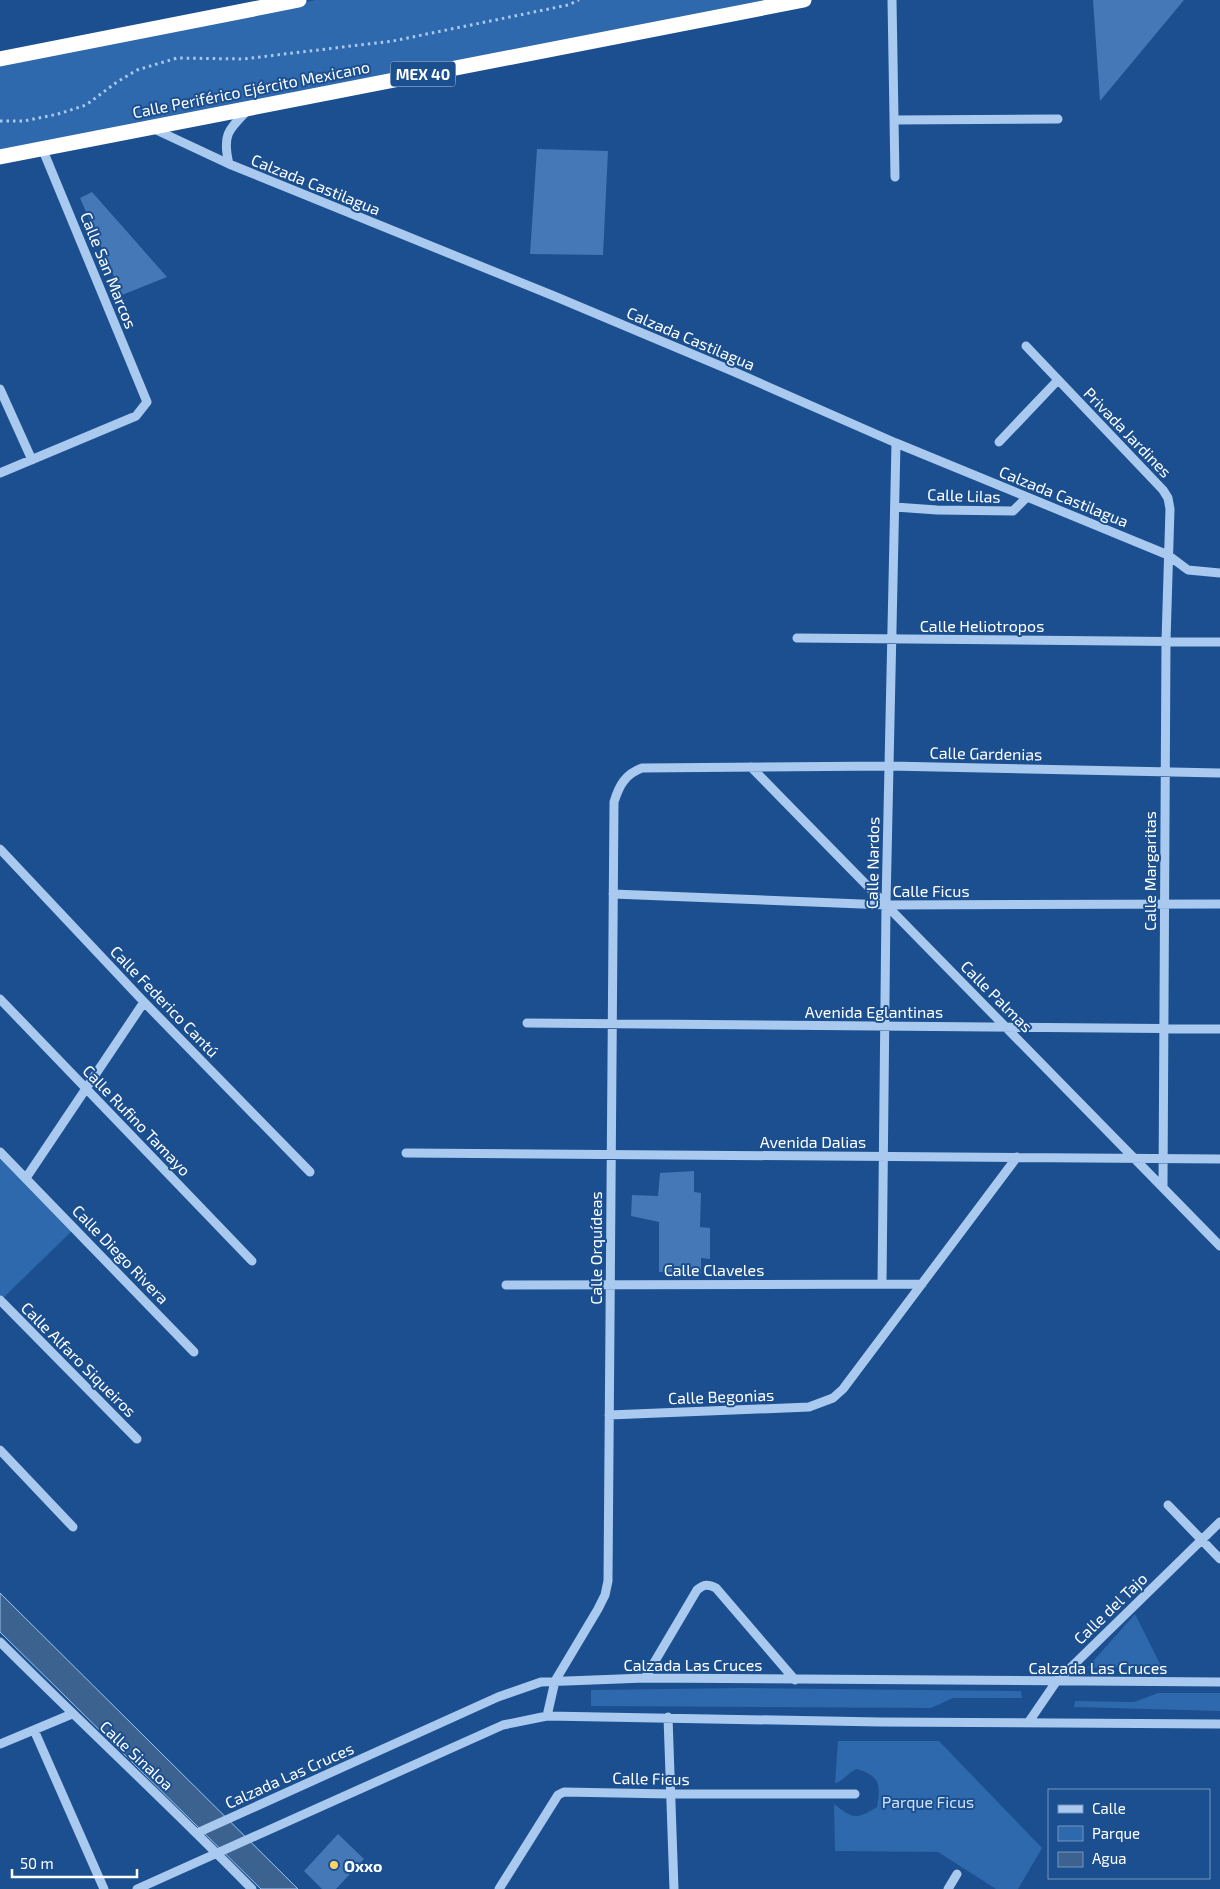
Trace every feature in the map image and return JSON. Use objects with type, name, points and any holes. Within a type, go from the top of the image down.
[{"type":"highway","points":[[0,59],[298,0]]},
{"type":"highway","name":"Calle Periférico Ejército Mexicano","points":[[0,157],[804,0]]},
{"type":"street","points":[[892,0],[895,177]]},
{"type":"street","points":[[228,164],[225,141],[234,124],[252,107]]},
{"type":"street","points":[[894,120],[1058,119]]},
{"type":"street","name":"Calzada Castilagua","points":[[150,127],[228,164],[554,296],[896,443],[1168,555],[1188,570],[1220,573]]},
{"type":"street","name":"Calle San Marcos","points":[[32,460],[136,416],[147,404],[42,148]]},
{"type":"street","name":"Privada Jardines","points":[[1026,346],[1163,490],[1168,498],[1170,509],[1168,555]]},
{"type":"street","points":[[999,442],[1058,380]]},
{"type":"street","points":[[0,389],[32,460],[0,473]]},
{"type":"street","name":"Calle Nardos","points":[[882,1284],[886,905],[896,443]]},
{"type":"street","name":"Calle Lilas","points":[[894,507],[937,510],[1012,511],[1027,497]]},
{"type":"street","name":"Calle Margaritas","points":[[1163,1188],[1168,555]]},
{"type":"street","name":"Calle Heliotropos","points":[[797,638],[1220,642]]},
{"type":"street","name":"Calle Gardenias","points":[[633,771],[642,768],[889,766],[1220,772]]},
{"type":"street","name":"Calle Palmas","points":[[751,767],[1220,1246]]},
{"type":"street","name":"Calle Orquídeas","points":[[547,1716],[555,1681],[598,1610],[605,1596],[608,1581],[614,802],[624,779],[633,771]]},
{"type":"street","name":"Calle Federico Cantú","points":[[0,849],[144,1002],[310,1172]]},
{"type":"street","name":"Calle Ficus","points":[[613,894],[886,905],[1220,904]]},
{"type":"street","name":"Calle Rufino Tamayo","points":[[0,1000],[252,1261]]},
{"type":"street","points":[[26,1178],[144,1002]]},
{"type":"street","name":"Avenida Eglantinas","points":[[527,1023],[1220,1029]]},
{"type":"street","name":"Calle Diego Rivera","points":[[0,1152],[194,1352]]},
{"type":"street","name":"Avenida Dalias","points":[[406,1154],[1220,1159]]},
{"type":"street","points":[[922,1284],[1017,1157]]},
{"type":"street","name":"Calle Claveles","points":[[506,1285],[922,1284]]},
{"type":"street","name":"Calle Begonias","points":[[609,1416],[809,1407],[833,1398],[843,1389],[922,1284]]},
{"type":"street","name":"Calle Alfaro Siqueiros","points":[[0,1300],[137,1439]]},
{"type":"street","points":[[0,1450],[73,1527]]},
{"type":"street","points":[[1168,1505],[1220,1559]]},
{"type":"street","name":"Calle del Tajo","points":[[1028,1723],[1056,1682],[1220,1522]]},
{"type":"street","points":[[645,1678],[697,1590],[703,1585],[710,1585],[716,1588],[795,1680]]},
{"type":"street","name":"Calle Sinaloa","points":[[0,1642],[252,1889]]},
{"type":"street","name":"Calzada Las Cruces","points":[[197,1833],[498,1697],[541,1682],[645,1678],[1220,1682]]},
{"type":"street","points":[[0,1744],[72,1714]]},
{"type":"street","points":[[137,1889],[503,1725],[547,1716],[880,1722],[1220,1724]]},
{"type":"street","points":[[668,1717],[674,1889]]},
{"type":"street","points":[[34,1730],[104,1889]]},
{"type":"street","name":"Calle Ficus","points":[[499,1889],[558,1795],[564,1792],[855,1794]]},
{"type":"street","points":[[948,1889],[957,1874]]},
{"type":"path","points":[[0,121],[24,121],[58,114],[86,105],[137,70],[177,58],[243,59],[393,40],[568,5],[579,0]]},
{"type":"green space","points":[[316,0],[778,0],[0,156],[0,62]]},
{"type":"green space","points":[[0,1156],[75,1228],[3,1298],[0,1295]]},
{"type":"green space","points":[[1135,1614],[1161,1666],[1087,1668]]},
{"type":"green space","points":[[744,1688],[1021,1691],[1022,1698],[953,1698],[931,1708],[591,1706],[591,1690]]},
{"type":"green space","points":[[1158,1693],[1220,1693],[1220,1711],[1074,1707],[1075,1701],[1134,1702]]},
{"type":"green space","name":"Parque Ficus","points":[[838,1741],[939,1741],[1042,1848],[1018,1889],[996,1889],[938,1852],[835,1851],[834,1804],[850,1815],[859,1816],[877,1807],[879,1793],[877,1782],[874,1778],[857,1769],[835,1783]]},
{"type":"water","points":[[0,1593],[298,1889],[261,1889],[0,1632]]},
{"type":"building","points":[[1093,0],[1184,0],[1100,101]]},
{"type":"building","points":[[537,149],[608,151],[603,255],[530,254]]},
{"type":"building","points":[[92,192],[167,277],[122,295],[80,198]]},
{"type":"building","points":[[694,1171],[694,1192],[701,1193],[700,1227],[710,1228],[710,1259],[701,1258],[701,1273],[659,1272],[659,1222],[631,1216],[632,1195],[658,1196],[660,1173]]},
{"type":"building","name":"Oxxo","points":[[338,1834],[364,1859],[336,1889],[322,1889],[304,1871]]},
{"type":"place","name":"Oxxo","points":[[334,1865]]}]
